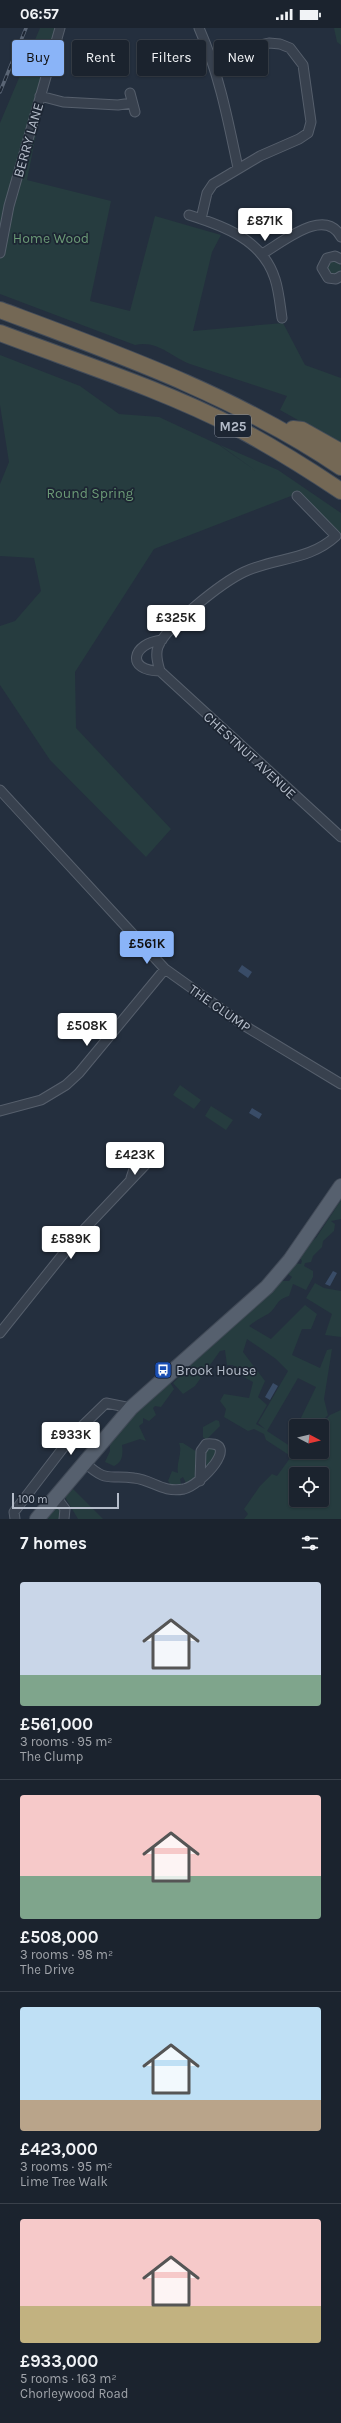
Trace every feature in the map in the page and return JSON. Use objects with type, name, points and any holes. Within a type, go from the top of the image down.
[{"type":"highway","name":"M25","points":[[0,310],[124,356],[199,388],[276,427],[341,467]]},
{"type":"highway","name":"M25","points":[[0,334],[116,377],[237,428],[312,472],[341,491]]},
{"type":"highway","name":"M25","points":[[276,427],[302,430],[341,452]]},
{"type":"main road","points":[[37,1519],[131,1408],[267,1287],[290,1260],[341,1186]]},
{"type":"street","name":"BERRY LANE","points":[[0,253],[9,206],[60,28]]},
{"type":"street","points":[[199,28],[211,56],[224,96],[238,168]]},
{"type":"street","points":[[201,219],[207,193],[213,184],[238,168],[299,139],[308,133],[311,122],[303,65],[296,54],[280,44],[269,43],[211,56]]},
{"type":"street","points":[[130,93],[135,112]]},
{"type":"street","points":[[40,96],[63,102],[118,105],[132,102]]},
{"type":"street","points":[[189,215],[229,228],[262,254],[276,280],[282,318]]},
{"type":"street","points":[[262,254],[314,224],[330,224],[337,229],[341,237]]},
{"type":"street","points":[[340,256],[327,258],[322,268],[328,278],[336,279],[341,276]]},
{"type":"street","points":[[162,640],[151,641],[142,646],[137,652],[136,660],[140,667],[146,671],[160,671],[157,662],[157,649],[178,619],[242,573],[262,565],[295,559],[339,538],[296,496]]},
{"type":"street","name":"CHESTNUT AVENUE","points":[[160,671],[341,837]]},
{"type":"street","name":"THE CLUMP","points":[[0,790],[165,969],[244,1026],[341,1084]]},
{"type":"street","points":[[0,1111],[41,1100],[66,1085],[78,1073],[165,969]]},
{"type":"street","points":[[0,1333],[52,1266],[145,1164],[148,1158],[142,1150],[134,1152],[132,1161],[134,1169],[131,1178]]},
{"type":"street","points":[[132,1161],[138,1166],[145,1164]]},
{"type":"street","points":[[15,1519],[14,1512],[64,1447],[106,1403],[131,1408]]},
{"type":"street","points":[[84,1462],[109,1478],[135,1478],[161,1488],[184,1489],[200,1480]]},
{"type":"street","points":[[56,1497],[65,1509],[64,1519]]},
{"type":"green space","name":"Home Wood","points":[[40,28],[57,28],[55,40],[35,40]]},
{"type":"green space","points":[[334,28],[341,28],[341,45],[337,42]]},
{"type":"green space","name":"Home Wood","points":[[20,76],[48,76],[27,180],[111,201],[90,301],[130,311],[155,216],[221,235],[212,252],[193,331],[283,323],[305,365],[341,378],[341,444],[280,410],[287,396],[190,364],[158,347],[143,344],[135,345],[0,294],[0,123]]},
{"type":"green space","points":[[331,261],[337,261],[341,265],[341,271],[337,275],[331,275],[327,271],[327,265]]},
{"type":"green space","name":"Round Spring","points":[[0,355],[80,386],[119,414],[159,417],[219,445],[256,471],[220,445],[278,470],[341,513],[341,537],[298,495],[291,496],[154,549],[75,672],[76,728],[171,829],[146,857],[50,760],[0,685],[0,626],[15,621],[41,591],[34,558],[0,556],[0,484],[9,462],[0,405]]},
{"type":"green space","points":[[180,1085],[201,1100],[194,1109],[173,1095]]},
{"type":"green space","points":[[211,1106],[233,1120],[226,1130],[205,1116]]},
{"type":"green space","points":[[341,1200],[341,1219],[331,1221],[335,1224],[334,1231],[323,1241],[322,1247],[313,1256],[311,1262],[305,1263],[304,1266],[313,1271],[313,1277],[306,1290],[293,1284],[289,1296],[281,1300],[268,1314],[249,1326],[271,1339],[305,1305],[317,1314],[311,1329],[302,1329],[292,1355],[320,1368],[327,1350],[332,1349],[324,1399],[328,1415],[324,1419],[300,1419],[316,1387],[298,1378],[267,1431],[289,1445],[289,1455],[266,1440],[264,1434],[254,1429],[248,1431],[224,1417],[226,1409],[220,1401],[224,1394],[249,1398],[253,1382],[240,1375],[233,1365],[227,1365],[225,1350],[220,1351],[195,1386],[183,1394],[173,1383],[277,1281],[289,1281],[292,1277],[284,1271],[291,1263],[301,1264],[302,1261],[297,1254],[316,1238]],"holes":[[[247,1339],[276,1359],[288,1371],[258,1423],[265,1429],[256,1424],[267,1405],[258,1397],[265,1381],[243,1352]]]},
{"type":"green space","points":[[315,1283],[324,1288],[341,1291],[341,1337],[325,1335],[332,1314],[306,1298]]},
{"type":"green space","points":[[168,1379],[174,1389],[161,1407],[155,1406],[153,1408],[156,1415],[149,1421],[143,1418],[143,1423],[139,1426],[146,1441],[140,1439],[122,1445],[121,1460],[114,1466],[105,1462],[110,1451],[110,1440]]},
{"type":"green space","points":[[341,1410],[341,1519],[244,1519],[248,1514],[244,1509],[260,1486],[272,1474],[277,1476],[289,1459],[329,1459],[329,1419],[326,1419],[330,1415]]},
{"type":"green space","points":[[216,1420],[219,1421],[220,1426],[206,1440],[203,1437],[203,1427]]},
{"type":"green space","points":[[179,1443],[183,1443],[197,1452],[195,1478],[187,1485],[183,1477],[180,1479],[181,1484],[171,1485],[168,1481],[172,1471],[178,1473],[180,1450]]},
{"type":"green space","points":[[206,1448],[215,1449],[217,1452],[209,1467],[204,1463]]},
{"type":"green space","points":[[73,1489],[103,1519],[78,1519],[65,1497]]},
{"type":"green space","points":[[58,1504],[66,1519],[44,1519]]},
{"type":"water","points":[[242,965],[252,972],[248,978],[238,971]]},
{"type":"water","points":[[252,1108],[262,1114],[259,1119],[249,1113]]},
{"type":"water","points":[[333,1271],[337,1273],[330,1286],[325,1284]]},
{"type":"water","points":[[273,1383],[278,1386],[270,1400],[265,1397]]},
{"type":"railway","points":[[0,92],[26,28]]},
{"type":"place","name":"Brook House","points":[[163,1370]]}]
